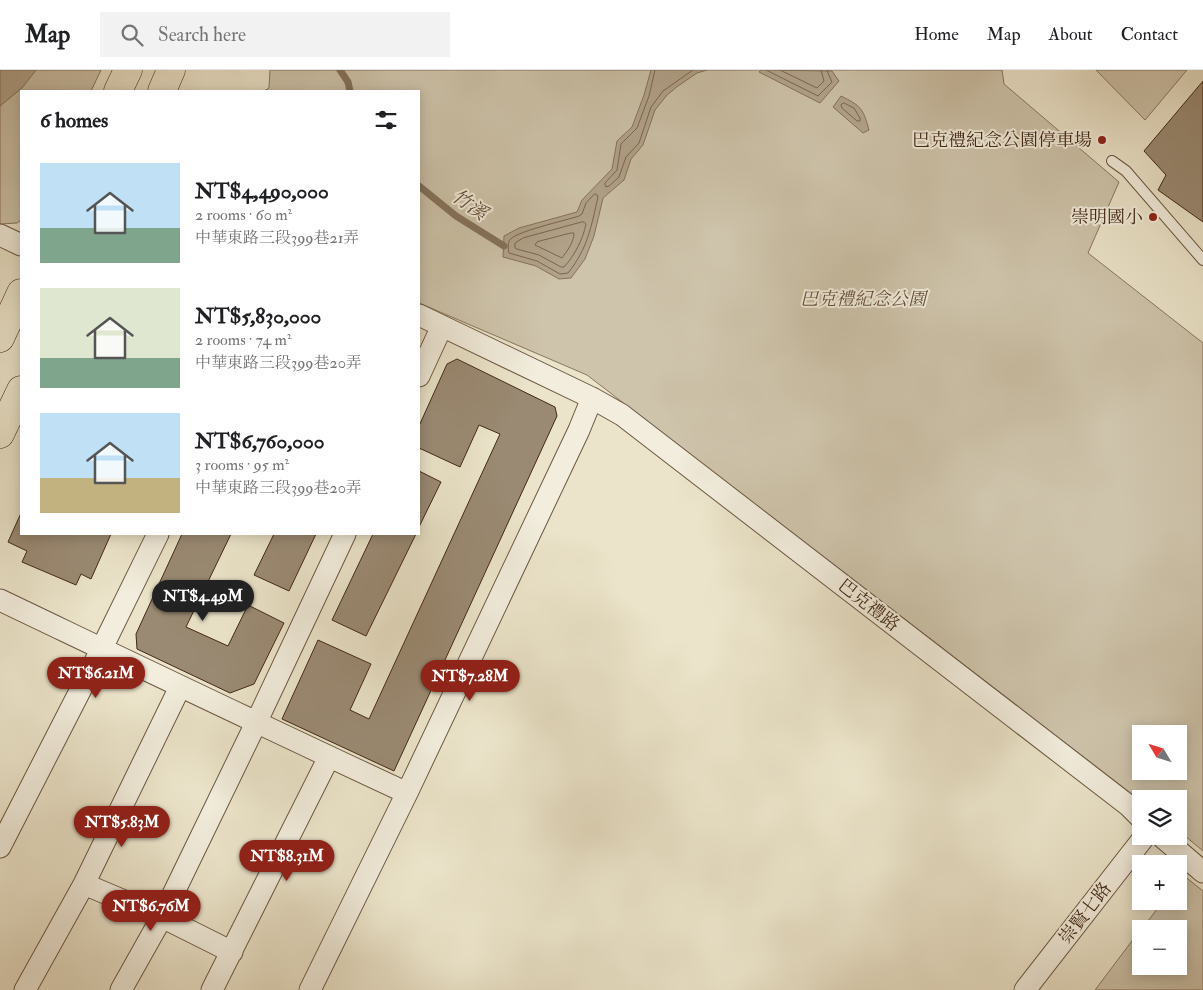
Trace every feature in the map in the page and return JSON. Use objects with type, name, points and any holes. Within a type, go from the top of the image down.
[{"type":"main road","points":[[118,90],[128,70]]},
{"type":"main road","points":[[162,90],[172,70]]},
{"type":"main road","points":[[0,338],[20,295]]},
{"type":"main road","points":[[0,434],[20,392]]},
{"type":"street","points":[[0,235],[20,244]]},
{"type":"street","name":"巴克禮路","points":[[420,315],[592,398],[622,415],[1132,809]]},
{"type":"street","points":[[420,374],[442,326]]},
{"type":"street","points":[[310,990],[407,793],[592,398]]},
{"type":"street","points":[[0,847],[158,535]]},
{"type":"street","points":[[121,990],[162,917],[345,535]]},
{"type":"street","points":[[0,600],[407,793]]},
{"type":"street","points":[[25,990],[84,884],[180,687]]},
{"type":"street","points":[[212,990],[329,757]]},
{"type":"street","name":"崇賢七路","points":[[1025,990],[1138,845]]},
{"type":"street","points":[[1172,845],[1203,872]]},
{"type":"street","points":[[84,884],[162,917],[232,952]]},
{"type":"lane","points":[[1112,161],[1126,171],[1203,260]]},
{"type":"green space","points":[[0,70],[101,70],[91,90],[20,90],[20,221],[17,223],[0,224]]},
{"type":"green space","name":"巴克禮紀念公園","points":[[270,70],[1002,70],[1004,84],[1119,182],[1088,253],[1203,343],[1203,851],[1187,838],[1187,790],[1132,790],[1132,794],[587,375],[420,303],[420,90],[266,90],[269,88]]},
{"type":"green space","points":[[1096,70],[1187,70],[1145,120]]},
{"type":"green space","points":[[1187,878],[1203,891],[1203,990],[1095,990],[1132,941],[1132,975],[1187,975],[1187,920],[1149,920],[1156,910],[1187,910]]},
{"type":"water","points":[[0,70],[36,70],[22,88],[0,106]]},
{"type":"water","points":[[651,70],[707,70],[697,73],[678,86],[667,95],[655,110],[643,145],[631,159],[624,180],[603,198],[594,236],[585,259],[571,278],[559,279],[536,266],[503,257],[504,236],[519,228],[577,212],[582,200],[612,169],[617,141],[632,127]]},
{"type":"water","points":[[761,70],[832,71],[839,81],[820,103],[759,72]]},
{"type":"water","points":[[841,96],[860,108],[869,130],[863,133],[833,107]]},
{"type":"building","points":[[1203,81],[1203,222],[1158,190],[1166,175],[1144,151]]},
{"type":"building","points":[[457,359],[555,407],[557,416],[394,771],[282,719],[318,640],[371,664],[350,710],[369,719],[500,434],[479,425],[460,467],[420,448],[420,424],[447,364]]},
{"type":"building","points":[[420,472],[441,482],[420,525]]},
{"type":"building","points":[[20,515],[20,535],[111,535],[91,579],[81,574],[76,585],[22,562],[27,551],[8,542]]},
{"type":"building","points":[[182,535],[231,535],[186,627],[228,646],[248,605],[284,623],[254,684],[230,693],[137,649],[136,634]]},
{"type":"building","points":[[274,535],[316,535],[289,591],[254,575]]},
{"type":"building","points":[[373,535],[416,535],[366,636],[332,620]]},
{"type":"waterway","name":"竹溪","points":[[340,70],[348,82],[350,90]]},
{"type":"waterway","name":"竹溪","points":[[420,187],[456,216],[504,246]]},
{"type":"place","name":"巴克禮紀念公園停車場","points":[[1102,140]]},
{"type":"place","name":"崇明國小","points":[[1153,217]]}]
